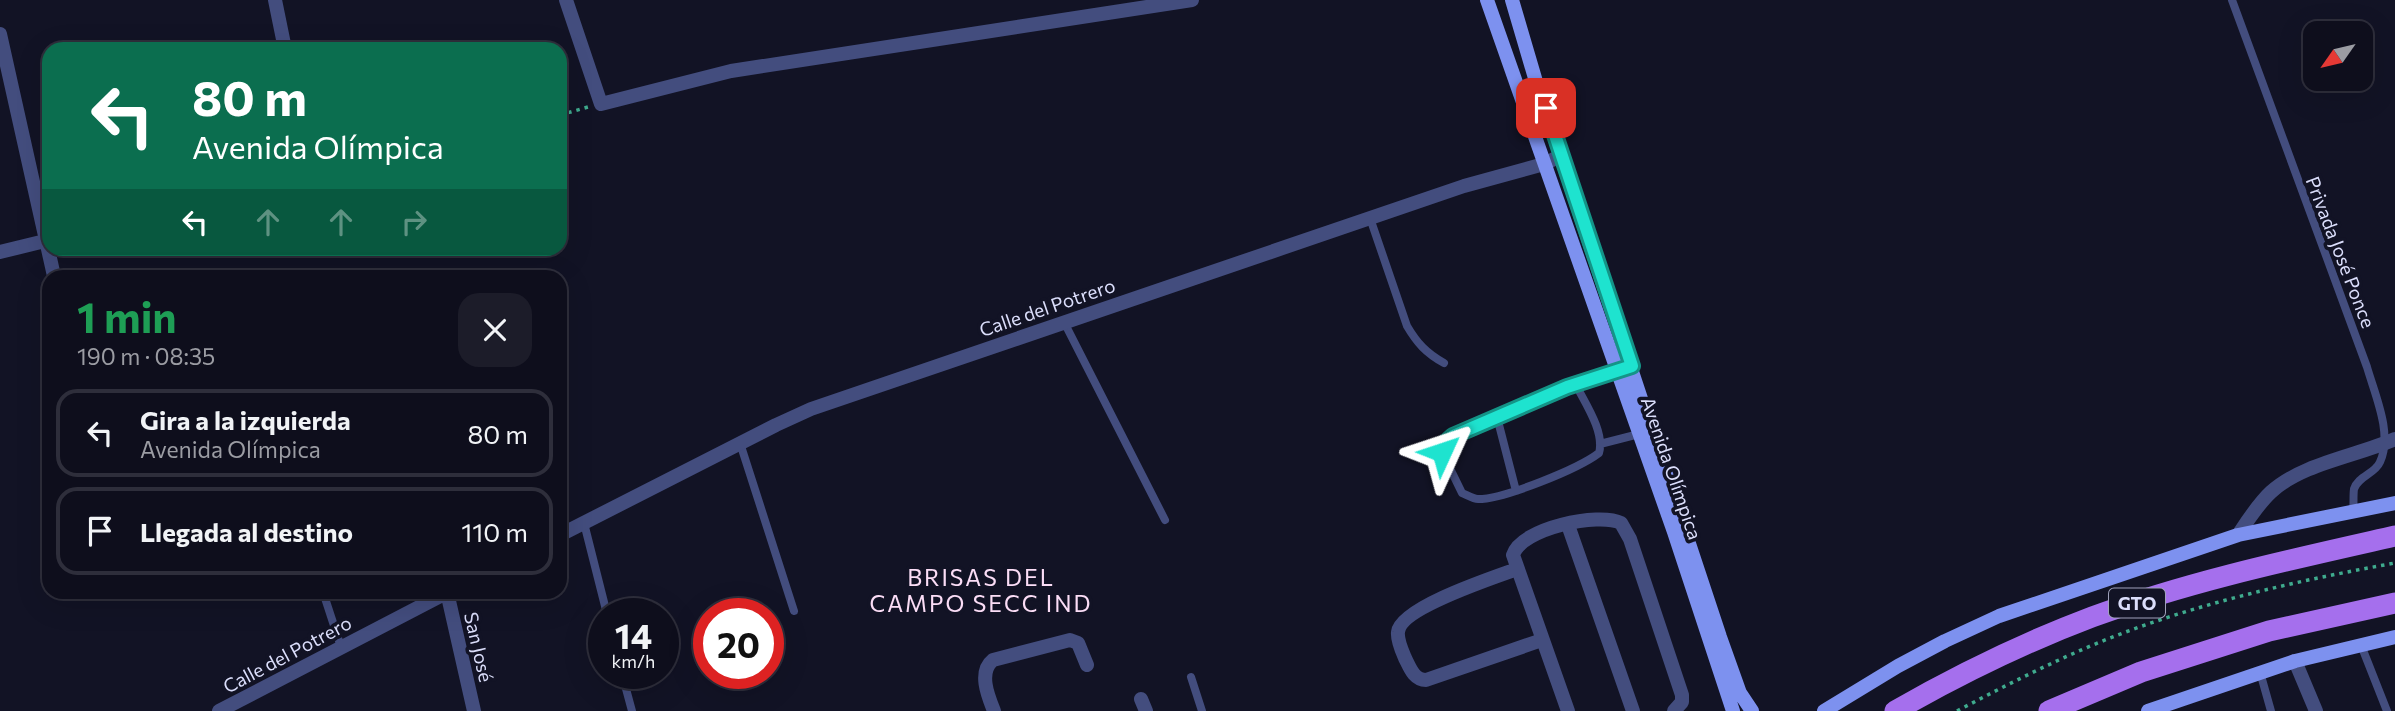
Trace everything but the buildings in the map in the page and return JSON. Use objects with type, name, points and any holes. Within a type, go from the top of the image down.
[{"type":"main road","name":"GTO","points":[[1895,711],[1998,657],[2092,617],[2267,564],[2395,537]]},
{"type":"main road","points":[[2049,711],[2141,673],[2269,631],[2395,603]]},
{"type":"street","points":[[275,0],[284,42]]},
{"type":"street","points":[[566,0],[601,104],[730,71],[1192,0]]},
{"type":"street","name":"Avenida Olímpica","points":[[1488,0],[1544,164],[1625,368]]},
{"type":"street","name":"Avenida Olímpica","points":[[1513,0],[1733,711]]},
{"type":"street","points":[[0,34],[42,214]]},
{"type":"street","name":"Calle del Potrero","points":[[567,532],[740,443],[811,410],[1464,186],[1544,164],[1562,155]]},
{"type":"street","points":[[0,251],[42,241]]},
{"type":"street","name":"Avenida Olímpica","points":[[1646,432],[1740,693],[1752,711]]},
{"type":"street","points":[[2238,535],[2257,508],[2281,484],[2347,455],[2390,441]]},
{"type":"street","points":[[1824,711],[1933,647],[1999,616],[2238,535],[2395,503]]},
{"type":"street","points":[[1568,711],[1513,555],[1515,548],[1524,540],[1554,526],[1602,518],[1615,520],[1625,527],[1682,695],[1682,702],[1674,711]]},
{"type":"street","points":[[1568,525],[1633,711]]},
{"type":"street","points":[[1517,569],[1459,590],[1410,614],[1404,619],[1398,632],[1402,649],[1414,676],[1426,680],[1542,640]]},
{"type":"street","name":"Calle del Potrero","points":[[219,711],[434,599]]},
{"type":"street","name":"San José","points":[[449,599],[474,711]]},
{"type":"street","points":[[2148,711],[2295,661],[2395,637]]},
{"type":"street","points":[[994,711],[985,674],[987,665],[993,660],[1070,640],[1078,643],[1087,665]]},
{"type":"street","points":[[2295,661],[2316,711]]},
{"type":"lane","name":"Privada José Ponce","points":[[2232,0],[2367,367],[2390,441]]},
{"type":"lane","points":[[1370,218],[1406,326],[1427,354],[1444,363]]},
{"type":"lane","points":[[1064,322],[1165,520]]},
{"type":"lane","points":[[1576,385],[1595,426],[1600,444],[1599,453],[1566,472],[1516,491],[1476,499],[1462,494],[1442,452],[1444,444],[1453,436],[1576,385],[1625,368]]},
{"type":"lane","points":[[1497,417],[1516,491]]},
{"type":"lane","points":[[1600,444],[1646,432]]},
{"type":"lane","points":[[2353,511],[2357,482],[2377,467],[2390,441]]},
{"type":"lane","points":[[740,443],[794,611]]},
{"type":"lane","points":[[584,523],[603,598]]},
{"type":"lane","points":[[325,599],[341,647]]},
{"type":"lane","points":[[2361,645],[2387,711]]},
{"type":"lane","points":[[2260,672],[2271,711]]},
{"type":"lane","points":[[1191,677],[1202,711]]},
{"type":"lane","points":[[626,689],[632,711]]},
{"type":"path","points":[[567,113],[601,104]]},
{"type":"path","points":[[1957,711],[2067,655],[2132,629],[2195,609],[2277,588],[2395,563]]},
{"type":"district","name":"BRISAS DEL CAMPO SECC IND","points":[[981,590]]},
{"type":"route","points":[[1442,452],[1444,444],[1453,436],[1567,387],[1632,366],[1546,108]]}]
